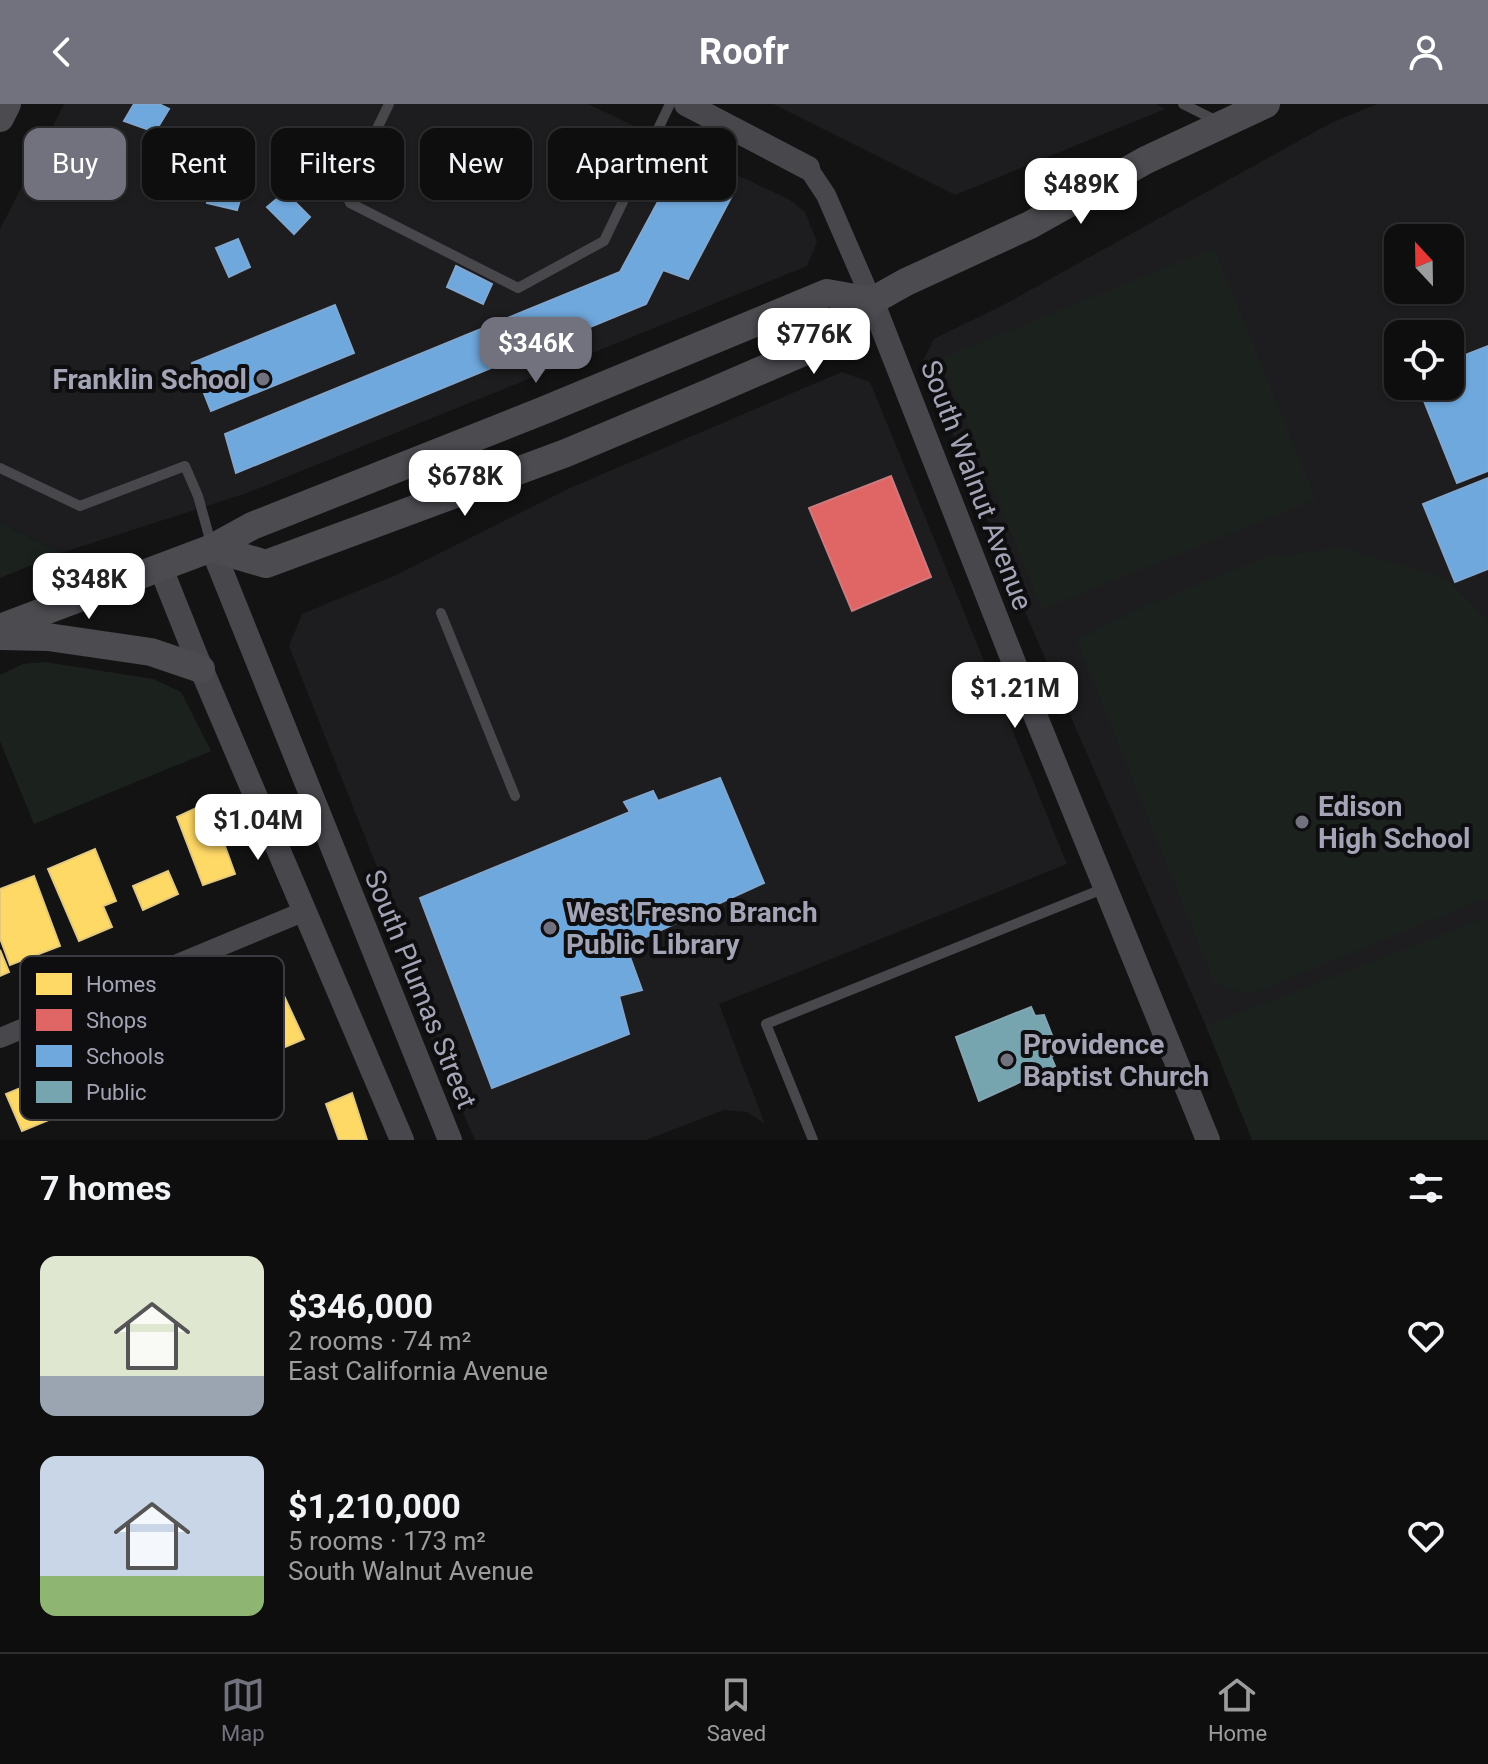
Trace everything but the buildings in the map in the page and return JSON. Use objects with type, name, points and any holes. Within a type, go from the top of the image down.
[{"type":"main road","points":[[0,118],[7,104]]},
{"type":"main road","points":[[212,548],[266,564],[566,453],[843,335],[872,301],[906,282],[1030,225],[1146,160],[1266,104]]},
{"type":"main road","points":[[0,628],[212,548],[252,526],[827,293],[872,301]]},
{"type":"main road","points":[[0,636],[48,637],[151,652],[201,669]]},
{"type":"street","points":[[686,104],[808,168]]},
{"type":"street","name":"South Walnut Avenue","points":[[808,168],[826,195],[872,301],[1208,1140]]},
{"type":"street","name":"South Plumas Street","points":[[212,548],[450,1140]]},
{"type":"street","points":[[160,566],[402,1140]]},
{"type":"street","points":[[197,956],[305,911]]},
{"type":"street","points":[[0,1038],[20,1030]]},
{"type":"lane","points":[[389,104],[346,192],[350,203],[518,288],[604,241],[670,104]]},
{"type":"lane","points":[[1183,104],[1223,123]]},
{"type":"lane","points":[[0,468],[80,506],[185,466],[198,496],[212,548]]},
{"type":"lane","points":[[441,613],[515,796]]},
{"type":"lane","points":[[813,1140],[766,1024],[1105,888]]},
{"type":"shaded area","name":"Franklin School","points":[[64,104],[588,104],[638,128],[548,128],[548,200],[736,200],[736,174],[790,200],[805,212],[817,242],[807,266],[247,493],[61,553],[0,523],[0,229],[24,182],[24,200],[126,200],[126,128],[52,128]]},
{"type":"shaded area","points":[[773,104],[1156,104],[1165,109],[955,195]]},
{"type":"shaded area","name":"Edison High School","points":[[1377,104],[1488,104],[1488,1140],[1253,1140],[1028,619],[923,361],[934,339],[1007,303],[1331,123]]},
{"type":"shaded area","points":[[1214,248],[1316,499],[1042,609],[940,359]]},
{"type":"shaded area","points":[[842,372],[870,382],[1067,864],[719,1004],[765,1124],[747,1112],[724,1110],[646,1140],[475,1140],[424,1023],[422,980],[289,646],[302,614],[396,575],[570,488]]},
{"type":"shaded area","points":[[0,523],[61,553],[0,578]]},
{"type":"shaded area","points":[[1343,548],[1446,579],[1488,620],[1488,897],[1248,995],[1214,982],[1077,640],[1148,605],[1264,558]]},
{"type":"shaded area","points":[[45,662],[153,679],[181,692],[211,751],[34,824],[0,741],[0,675],[23,664]]},
{"type":"shaded area","points":[[1488,917],[1488,1140],[1252,1140],[1206,1026]]},
{"type":"place","name":"Franklin School","points":[[263,379]]},
{"type":"place","name":"Edison High School","points":[[1302,822]]},
{"type":"place","name":"West Fresno Branch Public Library","points":[[550,928]]},
{"type":"place","name":"Providence Baptist Church","points":[[1007,1060]]}]
